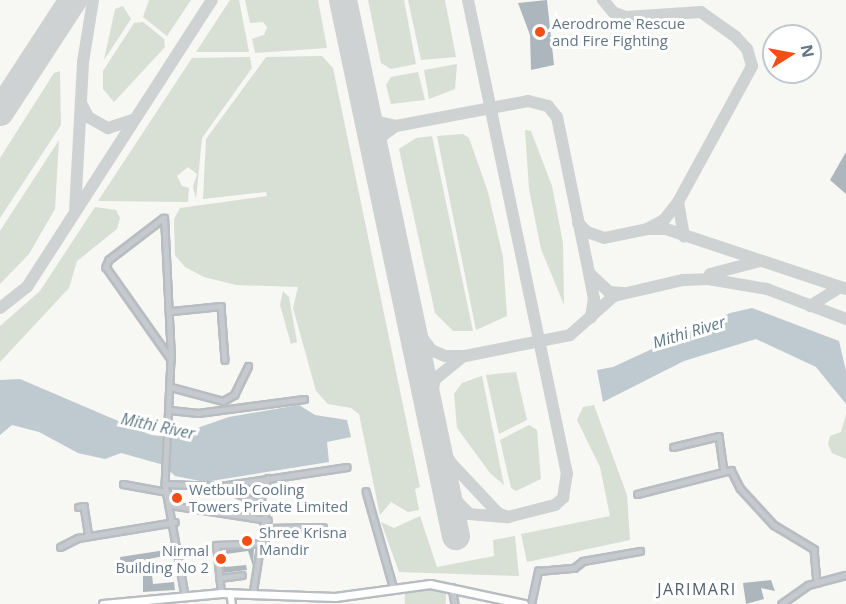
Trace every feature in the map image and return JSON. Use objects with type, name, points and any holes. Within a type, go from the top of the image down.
[{"type":"main road","points":[[103,604],[221,593],[335,597],[394,589],[452,586],[520,604]]},
{"type":"main road","points":[[231,593],[232,604]]},
{"type":"street","points":[[171,359],[147,331],[106,265],[166,218],[172,311],[171,387],[165,484],[175,522],[185,595]]},
{"type":"street","points":[[172,311],[220,306],[225,360]]},
{"type":"street","points":[[171,387],[223,401],[234,395],[248,366]]},
{"type":"street","points":[[170,411],[198,413],[304,399]]},
{"type":"street","points":[[673,447],[719,436],[724,471]]},
{"type":"street","points":[[165,484],[221,486],[347,467]]},
{"type":"street","points":[[637,494],[724,471],[732,471],[740,488],[782,532],[814,549],[817,584]]},
{"type":"street","points":[[260,501],[268,478]]},
{"type":"street","points":[[123,484],[167,492]]},
{"type":"street","points":[[221,486],[267,506],[265,543],[253,594]]},
{"type":"street","points":[[366,491],[394,589]]},
{"type":"street","points":[[170,505],[268,520]]},
{"type":"street","points":[[78,507],[84,506],[89,536]]},
{"type":"street","points":[[60,547],[89,536],[175,522]]},
{"type":"street","points":[[267,528],[323,528]]},
{"type":"street","points":[[221,593],[216,545],[265,543]]},
{"type":"street","points":[[531,604],[538,571],[574,568],[574,564],[583,561],[640,551]]},
{"type":"street","points":[[219,578],[242,575]]},
{"type":"street","points":[[781,604],[804,587],[846,575]]},
{"type":"street","points":[[452,586],[455,604]]},
{"type":"shaded area","points":[[149,0],[191,0],[167,36],[143,17]]},
{"type":"shaded area","points":[[230,0],[239,0],[249,52],[196,52]]},
{"type":"shaded area","points":[[245,0],[318,0],[327,48],[255,53],[252,39],[264,35],[267,27],[263,22],[250,23]]},
{"type":"shaded area","points":[[368,0],[404,0],[416,64],[391,69],[381,63]]},
{"type":"shaded area","points":[[408,0],[445,0],[456,57],[421,60]]},
{"type":"shaded area","points":[[123,6],[131,19],[104,60],[115,9]]},
{"type":"shaded area","points":[[143,22],[164,39],[165,47],[114,102],[103,89],[103,71],[134,23]]},
{"type":"shaded area","points":[[322,56],[333,68],[420,487],[415,489],[419,510],[408,512],[391,502],[380,515],[359,414],[351,408],[328,404],[316,391],[293,308],[298,287],[236,285],[204,277],[185,267],[175,255],[174,219],[180,208],[267,196],[266,192],[203,199],[206,139],[266,57]]},
{"type":"shaded area","points":[[250,57],[252,68],[202,138],[196,199],[193,187],[197,174],[188,167],[177,176],[182,186],[189,188],[188,202],[98,201],[192,58]]},
{"type":"shaded area","points":[[457,64],[455,89],[429,99],[424,70]]},
{"type":"shaded area","points":[[60,71],[61,125],[0,218],[0,158],[54,73]]},
{"type":"shaded area","points":[[418,72],[425,100],[391,104],[386,85],[391,77]]},
{"type":"shaded area","points":[[525,130],[531,131],[552,186],[563,243],[564,305],[541,249],[529,189]]},
{"type":"shaded area","points":[[463,134],[469,138],[488,192],[503,257],[507,316],[476,330],[437,136]]},
{"type":"shaded area","points":[[432,136],[473,331],[453,331],[435,313],[399,149],[416,138]]},
{"type":"shaded area","points":[[59,140],[55,209],[29,254],[0,284],[0,231]]},
{"type":"shaded area","points":[[95,207],[116,210],[120,218],[117,229],[77,261],[69,288],[0,362],[0,326],[40,291]]},
{"type":"shaded area","points":[[283,291],[289,297],[297,342],[291,344],[280,305]]},
{"type":"shaded area","points":[[516,372],[527,420],[499,434],[486,375]]},
{"type":"shaded area","points":[[482,376],[504,485],[490,473],[457,428],[454,394],[462,383]]},
{"type":"shaded area","points":[[594,405],[627,495],[630,540],[527,562],[521,534],[610,516],[600,467],[577,420],[583,407]]},
{"type":"shaded area","points":[[846,414],[846,459],[832,453],[828,444],[830,436],[841,432]]},
{"type":"shaded area","points":[[529,425],[537,430],[541,479],[516,491],[511,488],[500,440]]},
{"type":"shaded area","points":[[420,516],[437,567],[494,556],[493,540],[515,536],[519,576],[399,572],[381,522],[394,528]]},
{"type":"shaded area","points":[[405,590],[446,591],[446,604],[405,604]]},
{"type":"water","name":"Mithi River","points":[[752,308],[839,341],[846,371],[846,404],[816,367],[756,339],[684,361],[603,402],[597,370],[613,367],[730,313]]},
{"type":"water","points":[[20,379],[151,435],[171,437],[229,417],[299,405],[315,415],[347,420],[351,437],[327,442],[329,462],[205,482],[175,476],[164,465],[121,453],[105,459],[78,453],[39,432],[12,425],[0,435],[0,380]]},
{"type":"building","name":"Aerodrome Rescue and Fire Fighting","points":[[547,0],[554,65],[531,70],[530,35],[518,3]]},
{"type":"building","points":[[846,152],[846,194],[830,180]]},
{"type":"building","points":[[254,548],[253,566],[248,551],[226,554],[226,549]]},
{"type":"building","points":[[172,549],[173,554],[121,565],[120,557]]},
{"type":"building","name":"Nirmal Building No 2","points":[[223,552],[225,567],[246,565],[247,570],[223,573]]},
{"type":"building","points":[[151,566],[153,584],[174,582],[175,590],[143,592],[143,567]]},
{"type":"building","points":[[771,580],[775,591],[761,588],[764,599],[746,604],[743,583]]},
{"type":"taxiway","points":[[75,211],[83,62],[93,0]]},
{"type":"taxiway","points":[[0,308],[27,287],[212,0]]},
{"type":"taxiway","points":[[435,438],[451,463],[498,513],[508,517],[555,505],[563,498],[567,474],[468,0]]},
{"type":"taxiway","points":[[578,223],[587,232],[604,238],[647,229],[664,220],[678,202],[752,66],[747,49],[736,37],[701,12],[626,17],[613,12],[603,0]]},
{"type":"taxiway","points":[[366,107],[379,122],[396,126],[528,101],[548,106],[557,117],[587,263],[594,298],[591,318]]},
{"type":"taxiway","points":[[81,103],[88,117],[108,128],[133,120]]},
{"type":"taxiway","points":[[376,156],[382,136],[396,126]]},
{"type":"taxiway","points":[[678,202],[684,236]]},
{"type":"taxiway","points":[[651,229],[666,229],[846,289]]},
{"type":"taxiway","points":[[710,274],[760,261]]},
{"type":"taxiway","points":[[591,275],[609,292],[623,293]]},
{"type":"taxiway","points":[[411,323],[431,350],[445,356],[465,356],[570,335],[614,296],[683,280],[708,279],[767,289],[846,319]]},
{"type":"taxiway","points":[[810,306],[840,287]]},
{"type":"taxiway","points":[[429,407],[435,379],[462,357]]},
{"type":"taxiway","points":[[446,490],[469,514],[507,517]]},
{"type":"runway","points":[[0,112],[73,0]]},
{"type":"runway","points":[[343,0],[456,536]]},
{"type":"place","name":"Aerodrome Rescue and Fire Fighting","points":[[540,32]]},
{"type":"place","name":"Wetbulb Cooling Towers Private Limited","points":[[177,498]]},
{"type":"place","name":"Shree Krisna Mandir","points":[[247,541]]},
{"type":"place","name":"Nirmal Building No 2","points":[[221,559]]},
{"type":"district","name":"JARIMARI","points":[[697,589]]}]
